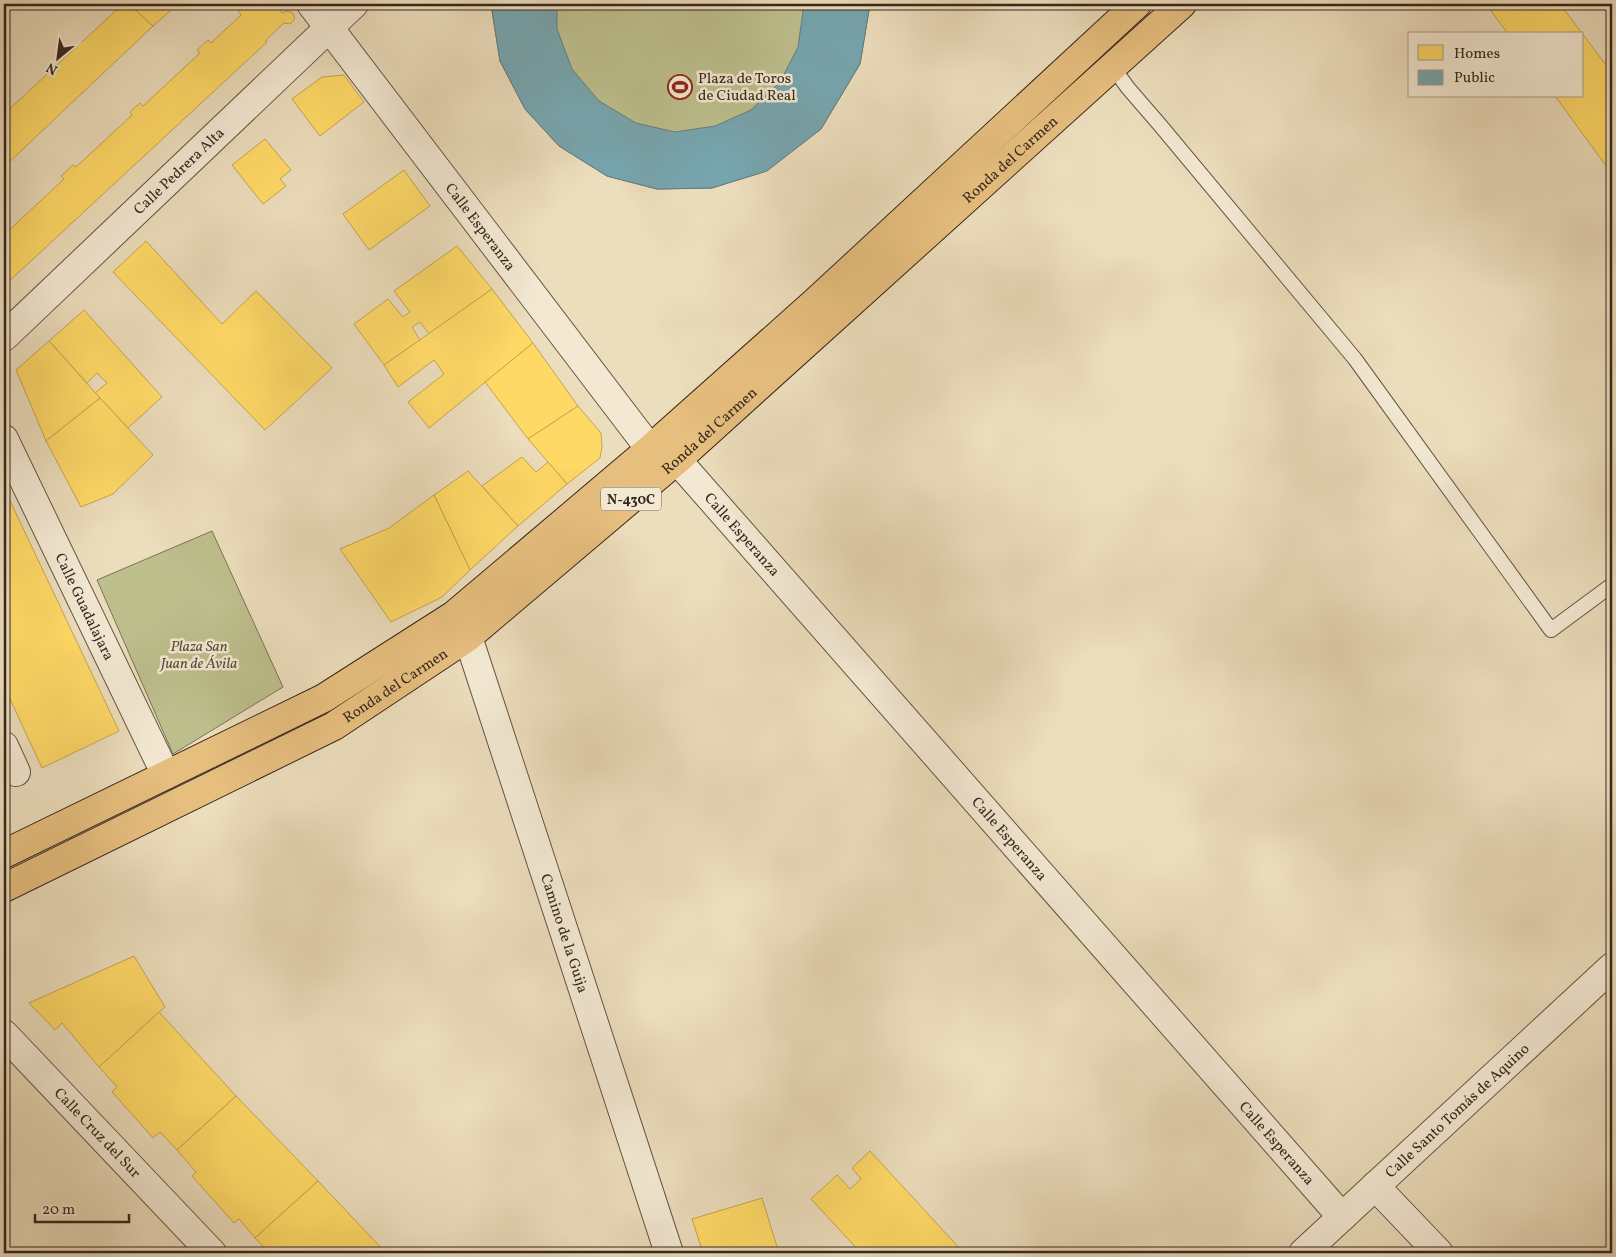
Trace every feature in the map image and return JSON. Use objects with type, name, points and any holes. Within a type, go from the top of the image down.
[{"type":"highway","name":"Ronda del Carmen","points":[[4,854],[324,698],[461,626],[650,449],[815,302],[1136,4]]},
{"type":"highway","name":"Ronda del Carmen","points":[[4,888],[334,726],[677,460],[1182,4]]},
{"type":"street","name":"Calle Esperanza","points":[[311,4],[650,449]]},
{"type":"street","name":"Calle Pedrera Alta","points":[[4,337],[354,4]]},
{"type":"street","name":"Calle Guadalajara","points":[[4,439],[166,775]]},
{"type":"street","name":"Calle Esperanza","points":[[677,460],[1342,1216]]},
{"type":"street","name":"Camino de la Guija","points":[[461,626],[668,1253]]},
{"type":"street","points":[[4,746],[16,772]]},
{"type":"street","name":"Calle Santo Tomás de Aquino","points":[[1302,1253],[1612,967]]},
{"type":"street","name":"Calle Cruz del Sur","points":[[4,1034],[212,1253]]},
{"type":"street","points":[[1375,1186],[1439,1253]]},
{"type":"lane","points":[[1112,66],[1128,88],[1355,359],[1551,630],[1612,584]]},
{"type":"green space","name":"Plaza de Toros de Ciudad Real","points":[[491,4],[870,4],[860,64],[821,129],[766,171],[712,188],[657,189],[607,176],[559,146],[525,109],[500,61]]},
{"type":"green space","name":"Plaza San Juan de Ávila","points":[[212,531],[283,687],[173,754],[97,580]]},
{"type":"building: Homes","points":[[123,4],[129,4],[153,26],[4,167],[4,114]]},
{"type":"building: Homes","points":[[129,4],[178,4],[153,26]]},
{"type":"building: Homes","points":[[233,4],[275,4],[282,13],[287,11],[293,13],[295,19],[290,24],[284,23],[265,41],[267,42],[4,286],[4,231],[6,233],[64,179],[61,176],[73,165],[76,167],[132,115],[130,112],[140,103],[143,106],[200,53],[197,50],[208,40],[211,43],[241,15]]},
{"type":"building: Homes","points":[[1486,4],[1560,4],[1581,32],[1507,32]]},
{"type":"building: Homes","points":[[1584,36],[1612,73],[1612,174],[1556,98],[1584,98]]},
{"type":"building: Homes","points":[[344,75],[364,102],[320,136],[292,99],[322,77]]},
{"type":"building: Homes","points":[[265,139],[291,170],[280,179],[286,186],[263,204],[232,165]]},
{"type":"building: Homes","points":[[404,170],[430,206],[369,250],[343,214]]},
{"type":"building: Homes","points":[[146,241],[222,324],[256,291],[332,368],[265,430],[113,272]]},
{"type":"building: Homes","points":[[457,246],[492,289],[429,334],[420,322],[412,327],[420,340],[384,365],[354,324],[388,299],[403,317],[410,312],[394,291]]},
{"type":"building: Homes","points":[[492,289],[533,343],[429,428],[408,402],[444,374],[434,360],[398,387],[384,365]]},
{"type":"building: Homes","points":[[84,310],[162,397],[128,428],[95,393],[107,383],[97,373],[87,383],[49,341]]},
{"type":"building: Homes","points":[[49,341],[100,398],[46,441],[16,370]]},
{"type":"building: Homes","points":[[533,343],[578,406],[528,439],[485,382]]},
{"type":"building: Homes","points":[[100,398],[153,455],[113,494],[81,507],[46,441]]},
{"type":"building: Homes","points":[[578,406],[601,433],[602,447],[600,458],[567,484],[528,439]]},
{"type":"building: Homes","points":[[522,457],[536,472],[548,462],[567,484],[518,526],[482,486]]},
{"type":"building: Homes","points":[[468,471],[518,526],[470,570],[434,495]]},
{"type":"building: Homes","points":[[4,488],[119,731],[42,768],[4,686]]},
{"type":"building: Homes","points":[[434,495],[470,570],[442,597],[391,622],[340,549],[389,528]]},
{"type":"building: Homes","points":[[134,956],[165,1007],[99,1067],[62,1023],[55,1030],[29,1003]]},
{"type":"building: Homes","points":[[159,1012],[236,1096],[177,1150],[160,1132],[153,1138],[112,1092],[117,1087],[99,1067]]},
{"type":"building: Homes","points":[[236,1096],[318,1181],[255,1238],[239,1219],[234,1223],[192,1176],[196,1172],[177,1150]]},
{"type":"building: Homes","points":[[870,1151],[964,1253],[861,1253],[811,1199],[837,1175],[850,1189],[861,1179],[852,1168]]},
{"type":"building: Homes","points":[[318,1181],[386,1253],[269,1253],[255,1238]]},
{"type":"building: Homes","points":[[762,1198],[779,1253],[703,1253],[692,1219]]},
{"type":"building: Public","points":[[491,4],[557,4],[557,29],[572,69],[599,101],[636,123],[675,132],[715,126],[751,110],[780,82],[798,47],[804,4],[870,4],[860,64],[821,129],[767,171],[712,188],[657,189],[607,176],[559,146],[525,109],[500,61]]},
{"type":"place","name":"Plaza de Toros de Ciudad Real","points":[[680,87]]}]
